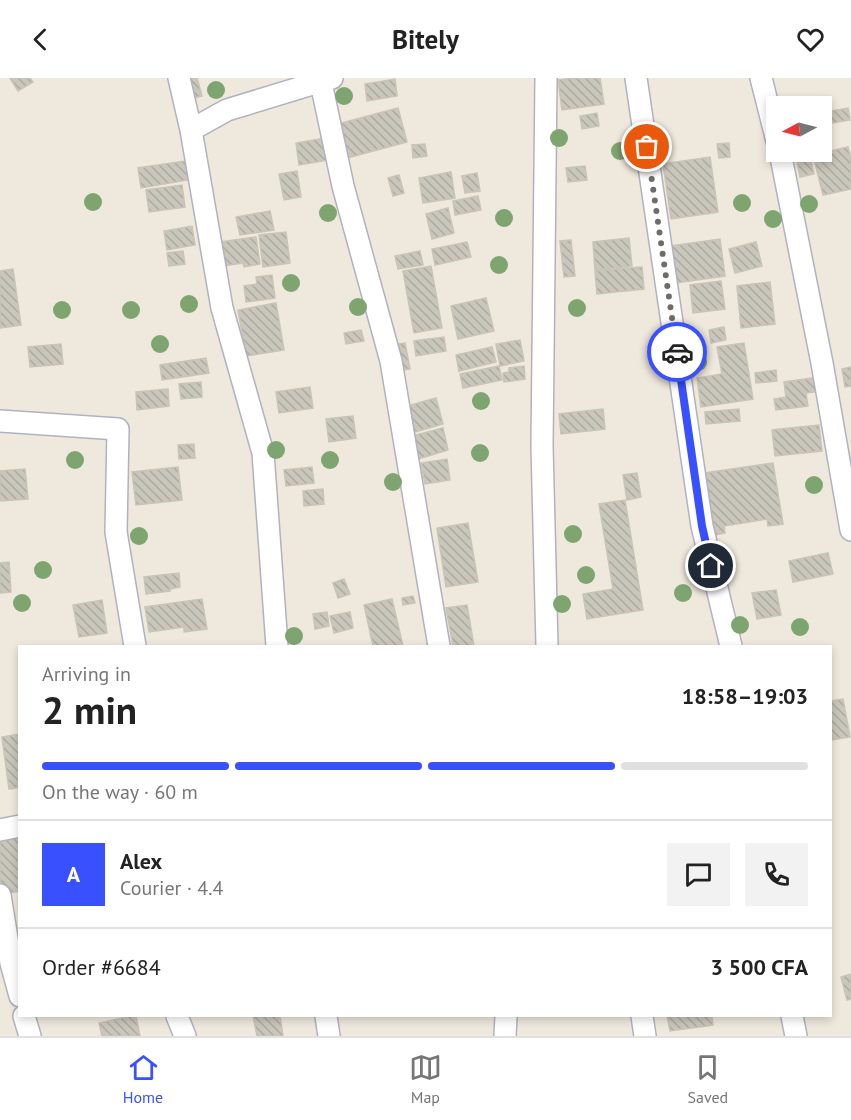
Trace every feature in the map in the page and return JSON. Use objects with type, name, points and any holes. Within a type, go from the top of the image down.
[{"type":"street","points":[[179,78],[222,308],[263,453],[277,645]]},
{"type":"street","points":[[546,78],[542,446],[547,645]]},
{"type":"street","points":[[636,78],[702,526],[730,645]]},
{"type":"street","points":[[761,78],[766,98]]},
{"type":"street","points":[[190,130],[227,110],[325,79],[343,186],[391,361],[439,645]]},
{"type":"street","points":[[782,162],[822,363],[851,530]]},
{"type":"street","points":[[0,421],[118,429],[116,532],[135,645]]},
{"type":"street","points":[[0,830],[18,826]]},
{"type":"street","points":[[0,895],[11,963],[18,989]]},
{"type":"street","points":[[24,1017],[30,1036]]},
{"type":"street","points":[[177,1017],[185,1036]]},
{"type":"street","points":[[326,1017],[329,1036]]},
{"type":"street","points":[[506,1017],[506,1036]]},
{"type":"street","points":[[642,1017],[645,1036]]},
{"type":"street","points":[[792,1017],[796,1036]]},
{"type":"building","points":[[10,78],[30,78],[33,82],[18,91]]},
{"type":"building","points":[[197,78],[202,96],[190,99],[184,81]]},
{"type":"building","points":[[600,78],[604,104],[562,110],[558,80]]},
{"type":"building","points":[[395,79],[397,96],[367,101],[365,84]]},
{"type":"building","points":[[398,108],[407,142],[347,158],[338,124]]},
{"type":"building","points":[[848,108],[850,120],[832,123],[832,111]]},
{"type":"building","points":[[597,113],[599,126],[582,129],[580,116]]},
{"type":"building","points":[[325,138],[329,160],[299,165],[296,143]]},
{"type":"building","points":[[729,143],[730,157],[719,158],[717,144]]},
{"type":"building","points":[[425,144],[427,156],[413,158],[412,145]]},
{"type":"building","points":[[848,147],[851,158],[851,189],[823,195],[815,162],[832,162],[832,151]]},
{"type":"building","points":[[710,157],[718,212],[671,219],[663,164]]},
{"type":"building","points":[[185,161],[188,180],[141,188],[138,168]]},
{"type":"building","points":[[797,162],[811,162],[814,174],[800,177]]},
{"type":"building","points":[[585,166],[587,180],[568,182],[566,168]]},
{"type":"building","points":[[297,171],[301,197],[284,200],[279,174]]},
{"type":"building","points":[[451,172],[455,198],[423,203],[419,178]]},
{"type":"building","points":[[477,173],[480,191],[465,193],[462,176]]},
{"type":"building","points":[[399,175],[404,193],[393,196],[388,178]]},
{"type":"building","points":[[182,185],[185,207],[149,212],[146,190]]},
{"type":"building","points":[[478,196],[481,210],[455,215],[453,201]]},
{"type":"building","points":[[448,208],[454,233],[432,239],[426,214]]},
{"type":"building","points":[[270,211],[274,230],[240,235],[236,217]]},
{"type":"building","points":[[192,226],[195,245],[167,250],[164,231]]},
{"type":"building","points":[[286,232],[290,263],[263,267],[259,235]]},
{"type":"building","points":[[256,237],[260,264],[244,267],[243,263],[224,266],[220,242]]},
{"type":"building","points":[[629,238],[632,266],[595,270],[593,242]]},
{"type":"building","points":[[720,239],[725,276],[676,283],[671,246]]},
{"type":"building","points":[[571,240],[575,276],[564,277],[560,241]]},
{"type":"building","points":[[467,242],[471,257],[435,265],[432,249]]},
{"type":"building","points":[[756,242],[762,266],[735,273],[729,249]]},
{"type":"building","points":[[183,251],[185,264],[169,266],[167,253]]},
{"type":"building","points":[[420,251],[423,265],[398,269],[395,256]]},
{"type":"building","points":[[431,266],[442,328],[414,333],[403,271]]},
{"type":"building","points":[[642,267],[644,289],[597,294],[595,271]]},
{"type":"building","points":[[13,269],[21,325],[0,328],[0,271]]},
{"type":"building","points":[[272,275],[275,298],[246,302],[244,286],[257,284],[256,277]]},
{"type":"building","points":[[721,281],[725,309],[693,313],[690,285]]},
{"type":"building","points":[[770,282],[775,324],[741,328],[737,286]]},
{"type":"building","points":[[486,298],[494,331],[458,339],[451,306]]},
{"type":"building","points":[[276,303],[284,350],[246,356],[238,310]]},
{"type":"building","points":[[724,327],[726,340],[711,343],[709,330]]},
{"type":"building","points":[[361,330],[364,341],[346,344],[344,333]]},
{"type":"building","points":[[444,337],[446,351],[416,356],[414,341]]},
{"type":"building","points":[[520,340],[524,361],[500,366],[496,344]]},
{"type":"building","points":[[405,343],[410,369],[397,371],[392,345]]},
{"type":"building","points":[[744,343],[753,399],[701,407],[697,378],[722,374],[717,347]]},
{"type":"building","points":[[61,344],[63,364],[30,367],[28,347]]},
{"type":"building","points":[[492,347],[496,362],[459,371],[456,355]]},
{"type":"building","points":[[206,358],[209,373],[162,380],[160,365]]},
{"type":"building","points":[[499,366],[502,380],[463,388],[460,374]]},
{"type":"building","points":[[524,366],[525,379],[504,382],[503,373],[509,372],[509,368]]},
{"type":"building","points":[[851,367],[851,386],[845,387],[842,369]]},
{"type":"building","points":[[776,370],[777,381],[756,383],[755,373]]},
{"type":"building","points":[[819,377],[821,391],[806,393],[808,406],[776,410],[774,399],[786,397],[784,382]]},
{"type":"building","points":[[201,382],[202,397],[181,399],[179,384]]},
{"type":"building","points":[[310,387],[313,408],[279,413],[276,392]]},
{"type":"building","points":[[168,389],[169,406],[137,410],[136,392]]},
{"type":"building","points":[[436,398],[443,424],[411,433],[404,407]]},
{"type":"building","points":[[603,409],[605,429],[561,434],[559,414]]},
{"type":"building","points":[[739,409],[740,421],[706,424],[705,412]]},
{"type":"building","points":[[353,416],[356,438],[329,442],[326,419]]},
{"type":"building","points":[[819,425],[822,451],[775,456],[772,430]]},
{"type":"building","points":[[443,428],[448,450],[418,459],[412,436]]},
{"type":"building","points":[[194,444],[195,458],[179,459],[178,445]]},
{"type":"building","points":[[447,459],[450,480],[425,484],[421,463]]},
{"type":"building","points":[[773,463],[783,524],[768,526],[767,519],[724,526],[725,533],[715,535],[705,473]]},
{"type":"building","points":[[178,467],[182,500],[136,505],[132,472]]},
{"type":"building","points":[[312,467],[314,483],[286,486],[284,470]]},
{"type":"building","points":[[25,469],[28,499],[0,501],[0,471]]},
{"type":"building","points":[[637,473],[641,497],[627,500],[623,475]]},
{"type":"building","points":[[323,489],[324,504],[304,506],[303,491]]},
{"type":"building","points":[[625,500],[643,610],[587,619],[583,594],[613,589],[599,504]]},
{"type":"building","points":[[468,523],[478,582],[446,587],[437,528]]},
{"type":"building","points":[[828,553],[833,574],[793,582],[789,561]]},
{"type":"building","points":[[9,562],[11,592],[0,593],[0,563]]},
{"type":"building","points":[[179,573],[180,587],[170,589],[170,591],[146,594],[144,577]]},
{"type":"building","points":[[344,579],[350,594],[338,598],[333,583]]},
{"type":"building","points":[[776,590],[781,615],[757,619],[752,593]]},
{"type":"building","points":[[413,596],[415,603],[403,605],[402,598]]},
{"type":"building","points":[[202,599],[207,629],[184,632],[184,627],[149,632],[145,607]]},
{"type":"building","points":[[392,599],[403,645],[373,645],[364,605]]},
{"type":"building","points":[[102,600],[107,633],[79,637],[73,605]]},
{"type":"building","points":[[467,605],[474,645],[453,645],[446,608]]},
{"type":"building","points":[[327,612],[329,626],[315,629],[313,614]]},
{"type":"building","points":[[350,612],[353,628],[334,633],[330,616]]},
{"type":"building","points":[[843,699],[850,737],[832,740],[832,701]]},
{"type":"building","points":[[18,734],[18,787],[9,789],[2,737]]},
{"type":"building","points":[[18,833],[18,891],[3,894],[0,879],[0,837]]},
{"type":"building","points":[[851,974],[851,999],[847,1000],[841,977]]},
{"type":"building","points":[[136,1017],[140,1036],[102,1036],[99,1023]]},
{"type":"building","points":[[253,1017],[280,1017],[283,1036],[257,1036]]},
{"type":"building","points":[[667,1017],[712,1017],[713,1025],[670,1031]]},
{"type":"way so far","points":[[647,147],[677,352]]},
{"type":"route","points":[[677,352],[702,526],[711,566]]}]
